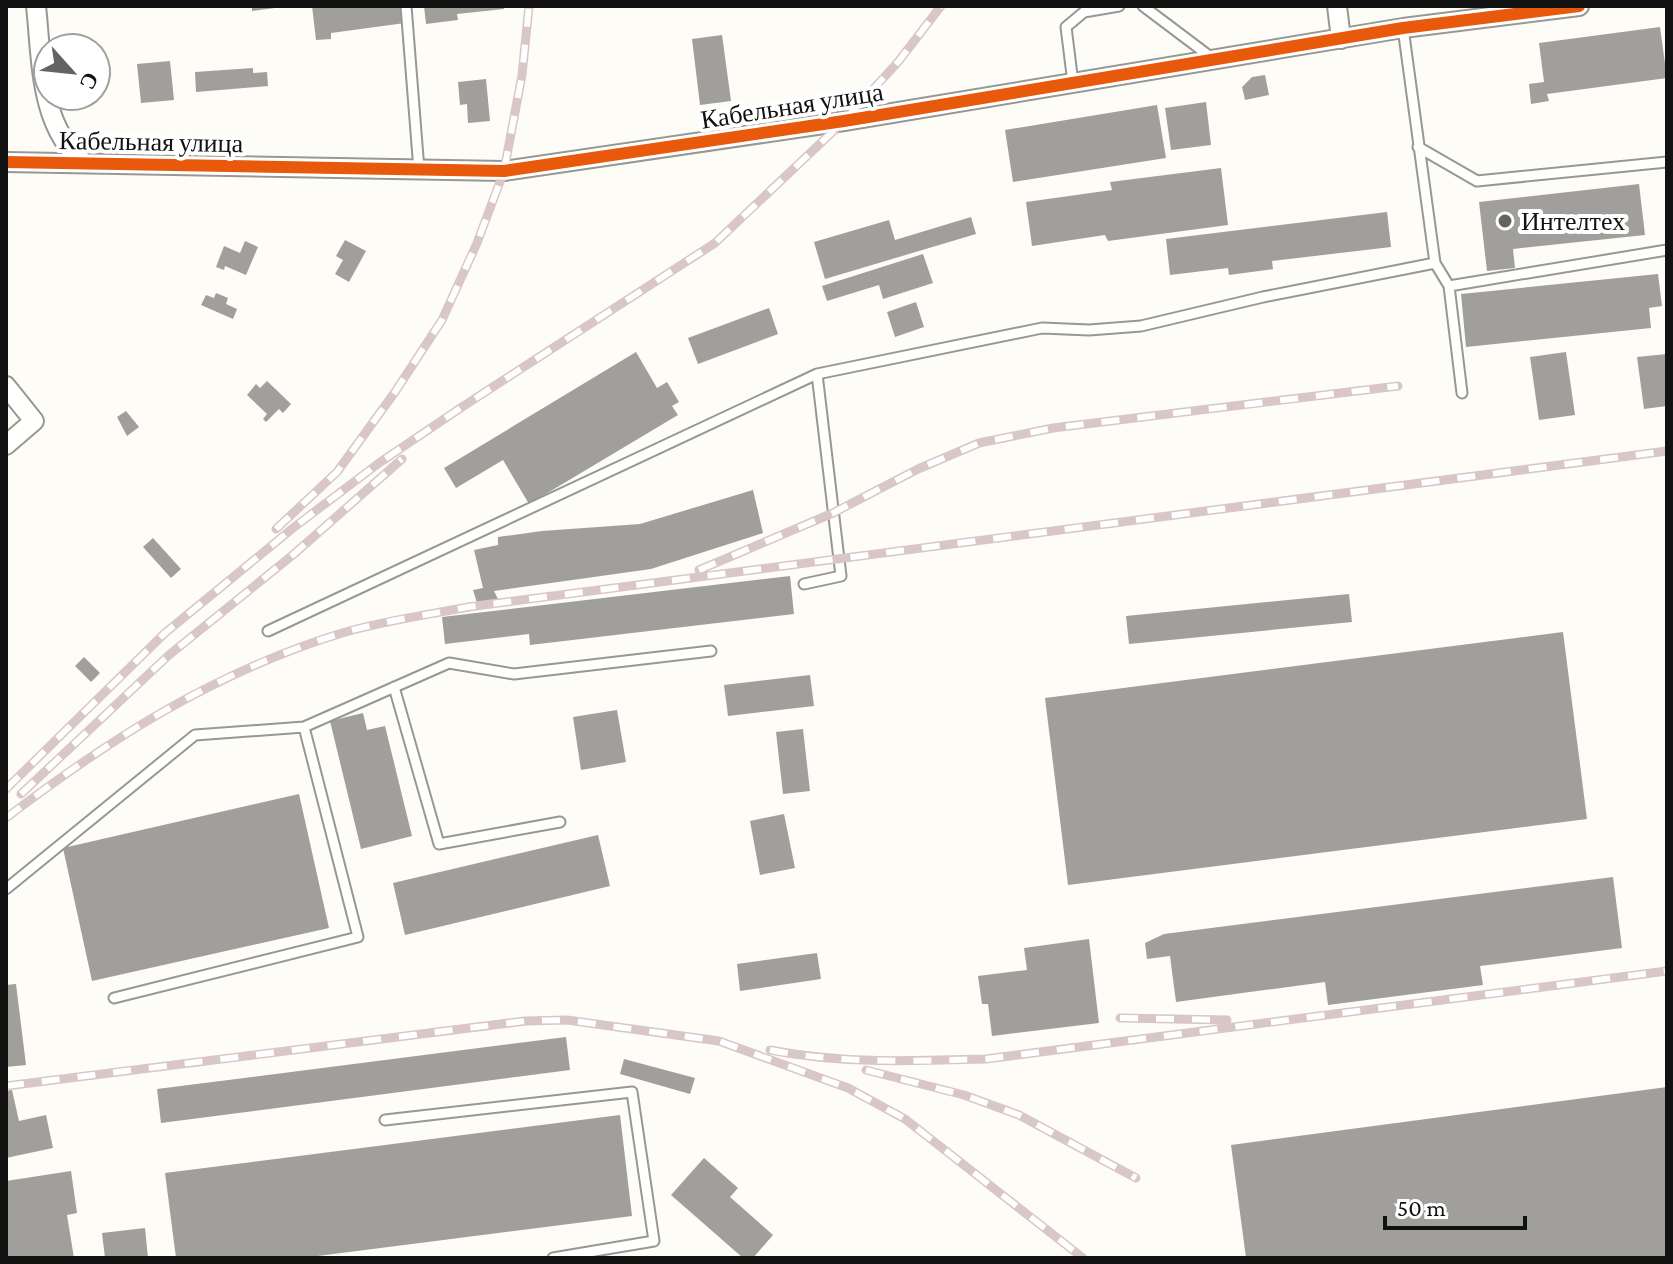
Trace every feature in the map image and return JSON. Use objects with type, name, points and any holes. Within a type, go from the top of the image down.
[{"type":"street","name":"Кабельная улица","points":[[36,6],[50,113],[68,146],[84,163]]},
{"type":"street","points":[[1337,6],[1341,39]]},
{"type":"street","name":"Кабельная улица","points":[[6,162],[504,171],[844,121],[1403,28],[1579,6]]},
{"type":"street","points":[[6,386],[34,421],[6,445]]},
{"type":"lane","points":[[406,6],[419,170]]},
{"type":"lane","points":[[1073,83],[1066,27],[1084,12],[1119,6]]},
{"type":"lane","points":[[1143,6],[1215,60]]},
{"type":"lane","points":[[1403,28],[1435,263],[1449,286],[1462,393]]},
{"type":"lane","points":[[1418,147],[1477,181],[1667,162]]},
{"type":"lane","points":[[1449,286],[1667,250]]},
{"type":"lane","points":[[268,631],[817,374],[1042,328],[1089,330],[1141,326],[1263,297],[1435,263]]},
{"type":"lane","points":[[804,584],[841,576],[817,374]]},
{"type":"lane","points":[[6,889],[195,735],[304,727],[449,663],[514,674],[711,651]]},
{"type":"lane","points":[[394,687],[439,844],[560,822]]},
{"type":"lane","points":[[114,998],[358,937],[304,727]]},
{"type":"lane","points":[[385,1120],[632,1092],[654,1241],[592,1255],[553,1258]]},
{"type":"building","points":[[252,6],[275,6],[275,8],[252,11]]},
{"type":"building","points":[[312,6],[403,6],[405,23],[331,33],[331,39],[316,40]]},
{"type":"building","points":[[424,6],[504,6],[504,9],[457,14],[458,20],[426,24]]},
{"type":"building","points":[[1660,27],[1667,78],[1547,94],[1549,101],[1531,104],[1529,84],[1544,82],[1539,43]]},
{"type":"building","points":[[722,35],[731,101],[700,105],[692,39]]},
{"type":"building","points":[[170,61],[174,100],[141,103],[137,64]]},
{"type":"building","points":[[253,68],[253,73],[267,72],[268,86],[196,92],[195,72]]},
{"type":"building","points":[[1265,75],[1269,95],[1245,100],[1242,87],[1252,77]]},
{"type":"building","points":[[486,79],[490,121],[468,123],[467,104],[460,105],[458,82]]},
{"type":"building","points":[[1206,102],[1211,145],[1171,150],[1165,108]]},
{"type":"building","points":[[1157,105],[1166,158],[1013,182],[1005,130]]},
{"type":"building","points":[[1221,168],[1228,225],[1108,241],[1105,235],[1032,246],[1026,202],[1112,190],[1110,182]]},
{"type":"building","points":[[1639,184],[1645,235],[1513,249],[1515,268],[1487,271],[1479,202]]},
{"type":"building","points":[[1387,212],[1391,247],[1272,261],[1273,269],[1229,275],[1228,268],[1170,275],[1166,239]]},
{"type":"building","points":[[971,217],[976,234],[825,279],[814,242],[889,220],[895,240]]},
{"type":"building","points":[[345,240],[366,251],[349,282],[335,274],[343,260],[336,256]]},
{"type":"building","points":[[245,241],[258,247],[246,275],[225,266],[224,270],[216,267],[224,246],[240,253]]},
{"type":"building","points":[[923,254],[933,283],[883,299],[879,285],[827,301],[822,286]]},
{"type":"building","points":[[1658,274],[1662,306],[1649,308],[1651,328],[1466,347],[1461,294]]},
{"type":"building","points":[[216,293],[228,298],[226,304],[237,309],[233,319],[201,305],[206,295],[214,298]]},
{"type":"building","points":[[916,302],[924,327],[895,337],[887,312]]},
{"type":"building","points":[[769,308],[778,334],[698,364],[688,338]]},
{"type":"building","points":[[636,352],[657,388],[667,382],[679,402],[672,406],[678,415],[529,504],[503,460],[456,488],[444,468]]},
{"type":"building","points":[[1566,352],[1575,415],[1539,420],[1530,357]]},
{"type":"building","points":[[1667,354],[1667,406],[1644,409],[1637,357]]},
{"type":"building","points":[[267,381],[291,404],[283,413],[279,409],[266,422],[263,419],[267,414],[247,395],[256,384],[260,388]]},
{"type":"building","points":[[126,411],[139,427],[127,436],[117,417]]},
{"type":"building","points":[[753,490],[763,533],[651,569],[494,591],[499,601],[478,606],[473,590],[483,588],[474,550],[498,545],[498,537],[640,524]]},
{"type":"building","points":[[153,538],[181,569],[171,578],[143,547]]},
{"type":"building","points":[[790,576],[794,614],[530,645],[529,634],[445,644],[442,617]]},
{"type":"building","points":[[1349,594],[1352,622],[1129,644],[1126,616]]},
{"type":"building","points":[[1563,632],[1587,819],[1068,885],[1045,698]]},
{"type":"building","points":[[84,657],[100,673],[91,682],[75,666]]},
{"type":"building","points":[[810,675],[814,706],[728,716],[724,685]]},
{"type":"building","points":[[617,710],[626,762],[581,770],[573,717]]},
{"type":"building","points":[[363,713],[367,730],[385,726],[412,836],[361,849],[330,721]]},
{"type":"building","points":[[803,729],[810,791],[783,794],[776,732]]},
{"type":"building","points":[[299,794],[329,928],[92,981],[63,848]]},
{"type":"building","points":[[784,814],[795,868],[760,875],[750,821]]},
{"type":"building","points":[[598,835],[610,886],[405,935],[393,883]]},
{"type":"building","points":[[1613,877],[1622,948],[1480,966],[1483,985],[1328,1005],[1325,982],[1176,1002],[1170,956],[1147,959],[1145,943],[1164,934]]},
{"type":"building","points":[[1089,939],[1099,1023],[992,1036],[988,1004],[982,1004],[978,976],[1027,970],[1024,948]]},
{"type":"building","points":[[817,953],[821,979],[740,991],[737,964]]},
{"type":"building","points":[[16,984],[26,1065],[6,1067],[6,985]]},
{"type":"building","points":[[566,1037],[570,1070],[161,1123],[157,1089]]},
{"type":"building","points":[[624,1059],[695,1078],[690,1094],[620,1074]]},
{"type":"building","points":[[1667,1087],[1667,1258],[1246,1258],[1231,1145]]},
{"type":"building","points":[[12,1090],[19,1121],[46,1115],[53,1148],[6,1158],[6,1091]]},
{"type":"building","points":[[620,1115],[632,1216],[302,1258],[176,1258],[165,1173]]},
{"type":"building","points":[[704,1158],[738,1188],[730,1197],[773,1235],[753,1258],[743,1258],[671,1195]]},
{"type":"building","points":[[71,1171],[77,1213],[67,1215],[74,1258],[6,1258],[6,1181]]},
{"type":"building","points":[[145,1228],[148,1258],[105,1258],[102,1233]]},
{"type":"railway","points":[[276,529],[337,472],[442,320],[477,243],[504,171],[522,75],[529,6]]},
{"type":"railway","points":[[6,789],[165,633],[293,528],[379,463],[715,243],[844,121],[898,62],[941,6]]},
{"type":"railway","points":[[699,570],[833,513],[918,469],[979,443],[1053,428],[1398,386]]},
{"type":"railway","points":[[6,818],[85,761],[166,710],[251,667],[295,649],[373,625],[468,607],[1667,451]]},
{"type":"railway","points":[[21,794],[169,655],[294,554],[402,459]]},
{"type":"railway","points":[[770,1050],[851,1060],[986,1059],[1667,971]]},
{"type":"railway","points":[[1120,1018],[1227,1020]]},
{"type":"railway","points":[[6,1086],[525,1021],[567,1020],[719,1041],[848,1088],[905,1119],[1083,1258]]},
{"type":"railway","points":[[866,1070],[964,1095],[1019,1115],[1136,1178]]},
{"type":"cycle path","points":[[6,162],[504,171],[844,121],[1403,28],[1579,6]]},
{"type":"place","name":"Интелтех","points":[[1505,221]]}]
